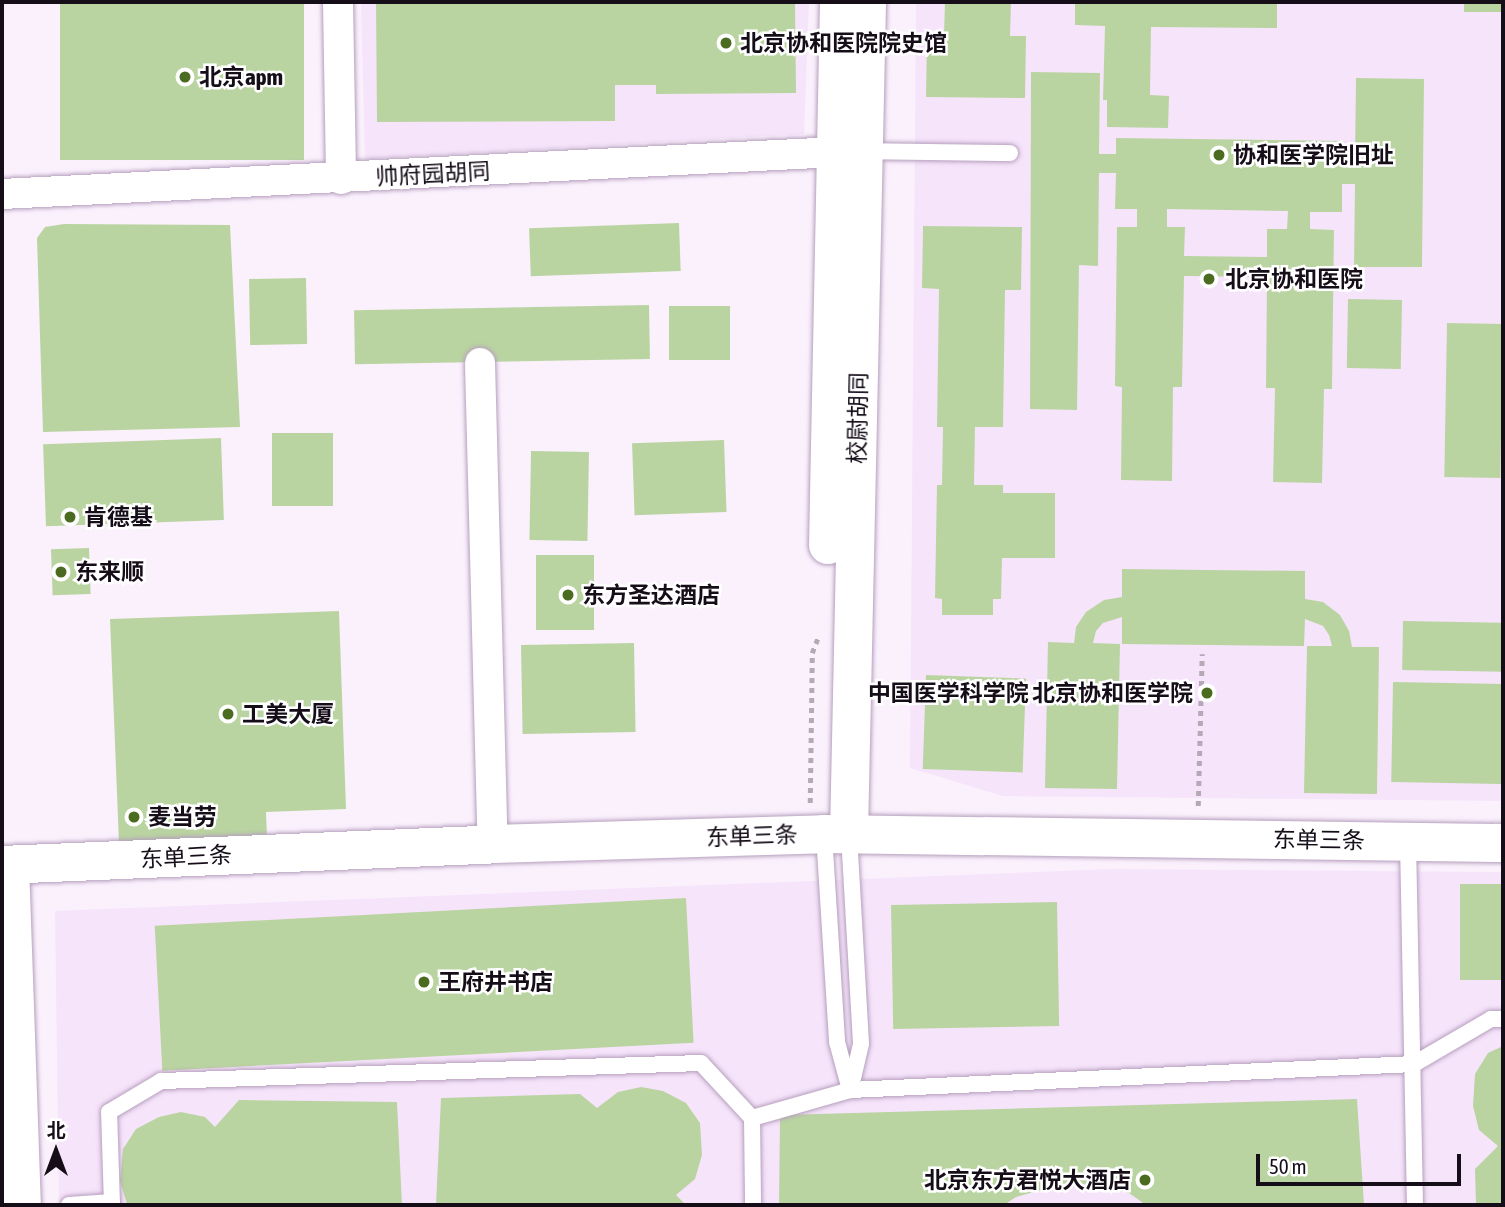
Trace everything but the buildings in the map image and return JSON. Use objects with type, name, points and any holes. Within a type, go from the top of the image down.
[{"type":"street","points":[[338,2],[341,179]]},
{"type":"street","name":"校尉胡同","points":[[836,834],[849,152],[839,2]]},
{"type":"street","name":"校尉胡同","points":[[836,834],[827,615],[849,152],[867,2]]},
{"type":"street","name":"帅府园胡同","points":[[2,194],[849,152]]},
{"type":"street","points":[[480,363],[493,844]]},
{"type":"street","name":"东单三条","points":[[6,865],[493,844],[836,834],[1503,843]]},
{"type":"street","points":[[6,865],[22,1205]]},
{"type":"lane","points":[[849,152],[1010,153]]},
{"type":"lane","points":[[836,834],[837,1042],[850,1090]]},
{"type":"lane","points":[[836,834],[861,1044],[850,1090]]},
{"type":"lane","points":[[1408,841],[1415,1205]]},
{"type":"lane","points":[[752,1118],[850,1090],[1414,1064],[1492,1018],[1503,1018]]},
{"type":"lane","points":[[69,1205],[112,1204],[109,1112],[161,1081],[701,1063],[752,1118],[753,1205]]},
{"type":"path","points":[[827,615],[812,653],[808,800],[836,834]]},
{"type":"path","points":[[1197,839],[1202,654]]},
{"type":"shaded area","points":[[361,2],[809,2],[804,134],[365,159]]},
{"type":"shaded area","name":"北京协和医院","points":[[916,2],[1503,2],[1503,801],[1003,796],[910,768]]},
{"type":"shaded area","points":[[1111,869],[1503,872],[1503,1205],[59,1205],[55,911]]},
{"type":"place","name":"北京协和医院院史馆","points":[[726,43]]},
{"type":"place","name":"北京apm","points":[[185,77]]},
{"type":"place","name":"协和医学院旧址","points":[[1219,155]]},
{"type":"place","name":"北京协和医院","points":[[1209,279]]},
{"type":"place","name":"肯德基","points":[[70,517]]},
{"type":"place","name":"东来顺","points":[[61,572]]},
{"type":"place","name":"东方圣达酒店","points":[[568,595]]},
{"type":"place","name":"中国医学科学院 北京协和医学院","points":[[1207,693]]},
{"type":"place","name":"工美大厦","points":[[228,714]]},
{"type":"place","name":"麦当劳","points":[[134,817]]},
{"type":"place","name":"王府井书店","points":[[424,982]]},
{"type":"place","name":"北京东方君悦大酒店","points":[[1145,1180]]}]
